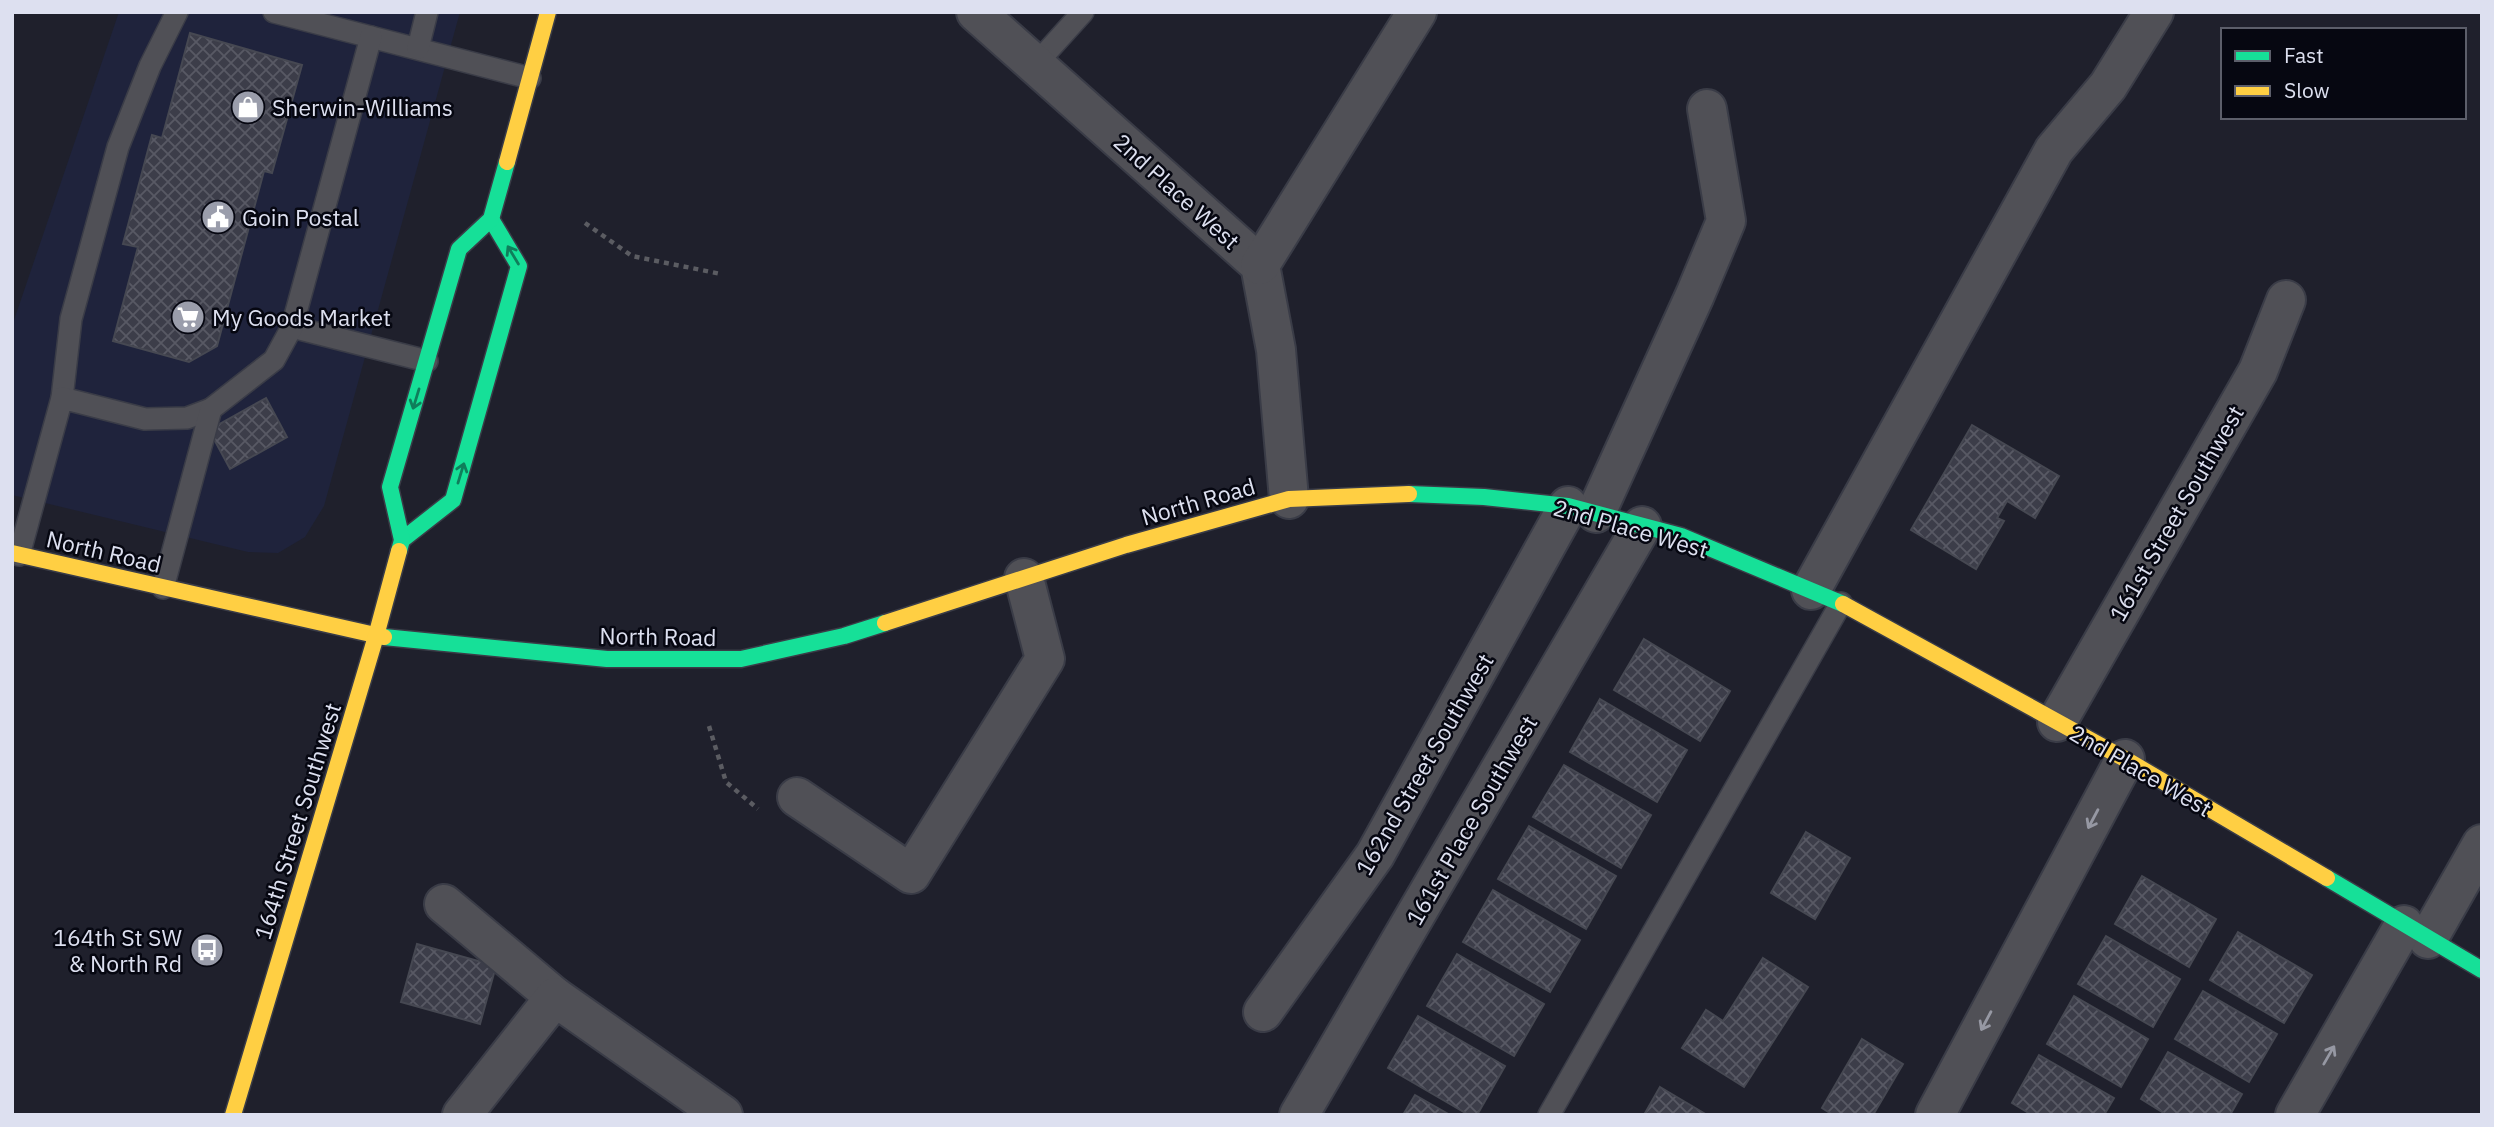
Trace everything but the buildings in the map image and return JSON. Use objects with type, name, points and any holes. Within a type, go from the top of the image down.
[{"type":"street","points":[[402,540],[453,500],[516,278],[519,266],[491,219],[548,12]]},
{"type":"street","name":"2nd Place West","points":[[976,12],[1260,265],[1276,350],[1289,499],[1409,494],[1484,497],[1582,510],[1681,537],[1826,596],[2124,759],[2482,970]]},
{"type":"street","points":[[1260,265],[1417,12]]},
{"type":"street","points":[[1826,596],[2054,150],[2108,86],[2154,12]]},
{"type":"street","name":"162nd Street Southwest","points":[[1263,1012],[1374,855],[1582,510],[1695,295],[1726,221],[1707,109]]},
{"type":"street","name":"164th Street Southwest","points":[[233,1115],[376,636],[402,540],[390,487],[458,249],[491,219]]},
{"type":"street","name":"161st Street Southwest","points":[[2057,722],[2258,371],[2286,300]]},
{"type":"street","name":"North Road","points":[[16,554],[376,636],[607,659],[741,659],[845,636],[1126,545],[1289,499]]},
{"type":"street","name":"161st Place Southwest","points":[[1299,1115],[1642,526]]},
{"type":"street","points":[[781,805],[911,874],[1045,659],[1024,578]]},
{"type":"street","points":[[1935,1115],[2124,759]]},
{"type":"street","points":[[2295,1115],[2416,932],[2482,844]]},
{"type":"street","points":[[444,904],[555,997],[723,1115]]},
{"type":"street","points":[[462,1115],[555,997]]},
{"type":"lane","points":[[16,554],[62,398],[71,319],[118,147],[150,66],[177,12]]},
{"type":"lane","points":[[274,12],[530,78]]},
{"type":"lane","points":[[418,48],[427,12]]},
{"type":"lane","points":[[1035,65],[1083,12]]},
{"type":"lane","points":[[62,398],[145,419],[187,418],[211,409],[274,360],[292,327],[371,37]]},
{"type":"lane","points":[[292,327],[427,361]]},
{"type":"lane","points":[[163,588],[211,409]]},
{"type":"lane","points":[[1549,1115],[1826,596]]},
{"type":"path","points":[[584,223],[632,256],[721,274]]},
{"type":"path","points":[[709,726],[726,782],[750,804],[781,805]]},
{"type":"shaded area","points":[[119,12],[460,12],[324,506],[305,537],[278,553],[248,552],[12,495],[12,326]]},
{"type":"traffic: fast","points":[[399,551],[402,540],[390,487],[459,249],[491,219],[507,162]]},
{"type":"traffic: fast","points":[[402,540],[453,500],[519,266],[491,219]]},
{"type":"traffic: fast","points":[[1409,494],[1484,497],[1568,506],[1681,536],[1843,604]]},
{"type":"traffic: fast","points":[[384,637],[607,659],[741,659],[844,636],[885,623]]},
{"type":"traffic: fast","points":[[2327,878],[2482,970]]},
{"type":"traffic: slow","points":[[507,162],[548,12]]},
{"type":"traffic: slow","points":[[885,623],[1126,545],[1289,499],[1409,494]]},
{"type":"traffic: slow","points":[[233,1115],[399,551]]},
{"type":"traffic: slow","points":[[12,553],[384,637]]},
{"type":"traffic: slow","points":[[1843,604],[2125,759],[2327,878]]},
{"type":"place","name":"Sherwin-Williams","points":[[248,107]]},
{"type":"place","name":"Goin Postal","points":[[218,217]]},
{"type":"place","name":"My Goods Market","points":[[188,317]]},
{"type":"place","name":"164th St SW & North Rd","points":[[207,950]]}]
